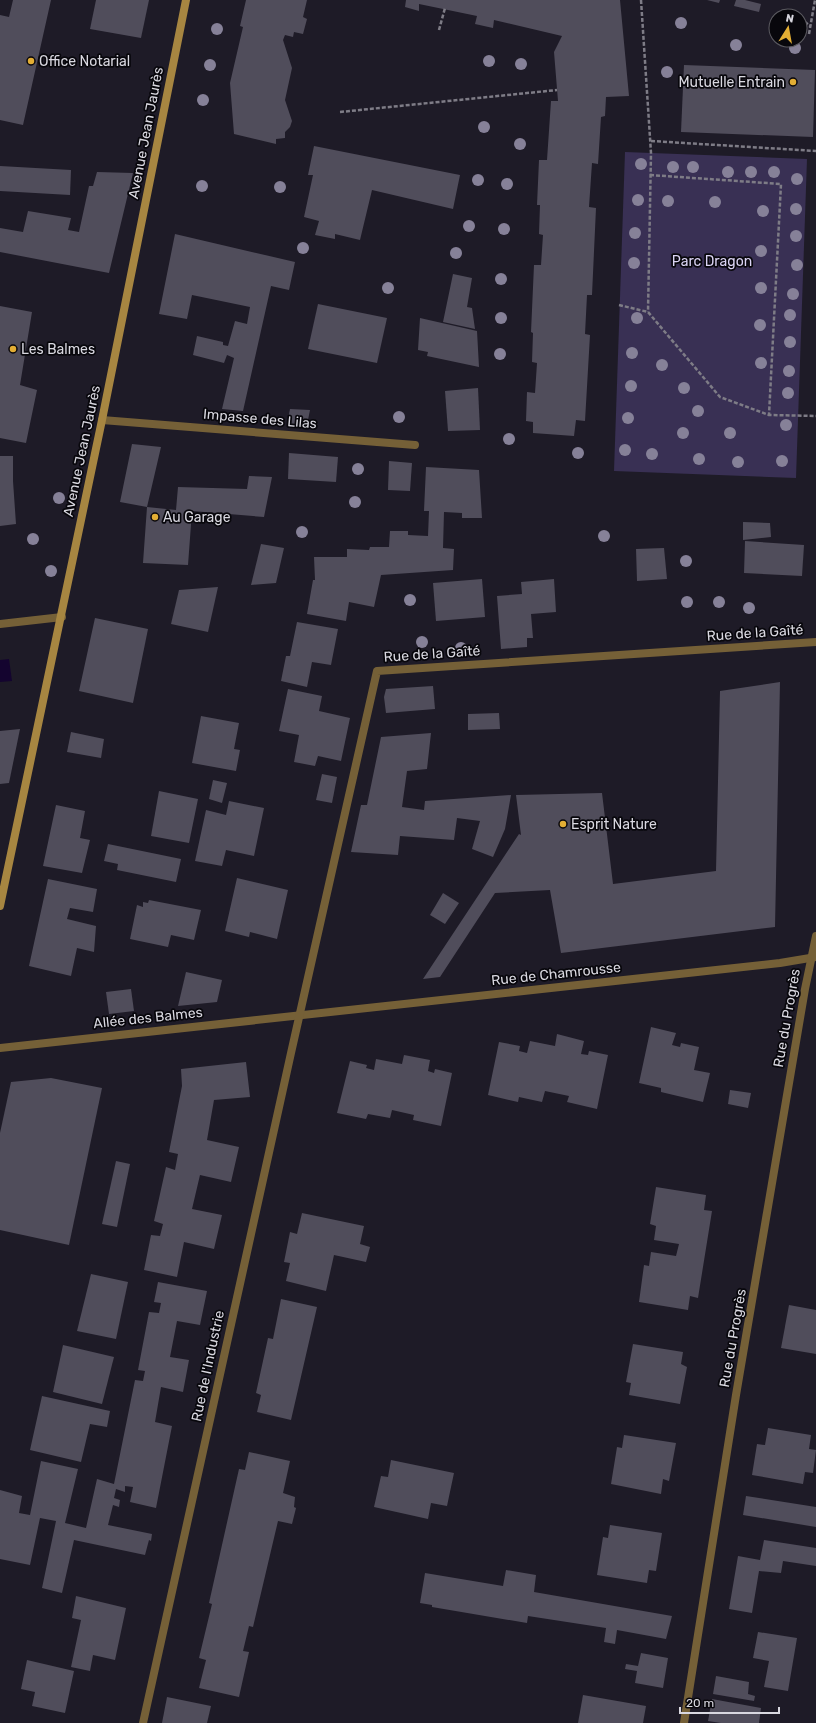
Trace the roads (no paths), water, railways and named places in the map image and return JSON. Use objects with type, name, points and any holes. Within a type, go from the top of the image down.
[{"type":"street","name":"Avenue Jean Jaurès","points":[[0,906],[62,616],[186,0]]},
{"type":"street","name":"Impasse des Lilas","points":[[102,420],[415,445]]},
{"type":"street","points":[[0,624],[62,616]]},
{"type":"street","name":"Rue de la Gaîté","points":[[299,1014],[377,671],[816,642]]},
{"type":"street","name":"Rue du Progrès","points":[[684,1723],[736,1395],[816,936]]},
{"type":"street","name":"Rue de Chamrousse","points":[[299,1014],[780,963],[813,957]]},
{"type":"street","name":"Allée des Balmes","points":[[0,1048],[299,1014]]},
{"type":"street","name":"Rue de l'Industrie","points":[[143,1723],[299,1014]]},
{"type":"place","name":"Office Notarial","points":[[31,61]]},
{"type":"place","name":"Mutuelle Entrain","points":[[793,82]]},
{"type":"place","name":"Les Balmes","points":[[13,349]]},
{"type":"place","name":"Au Garage","points":[[155,517]]},
{"type":"place","name":"Esprit Nature","points":[[563,824]]},
{"type":"park label","name":"Parc Dragon","points":[[712,261]]}]
